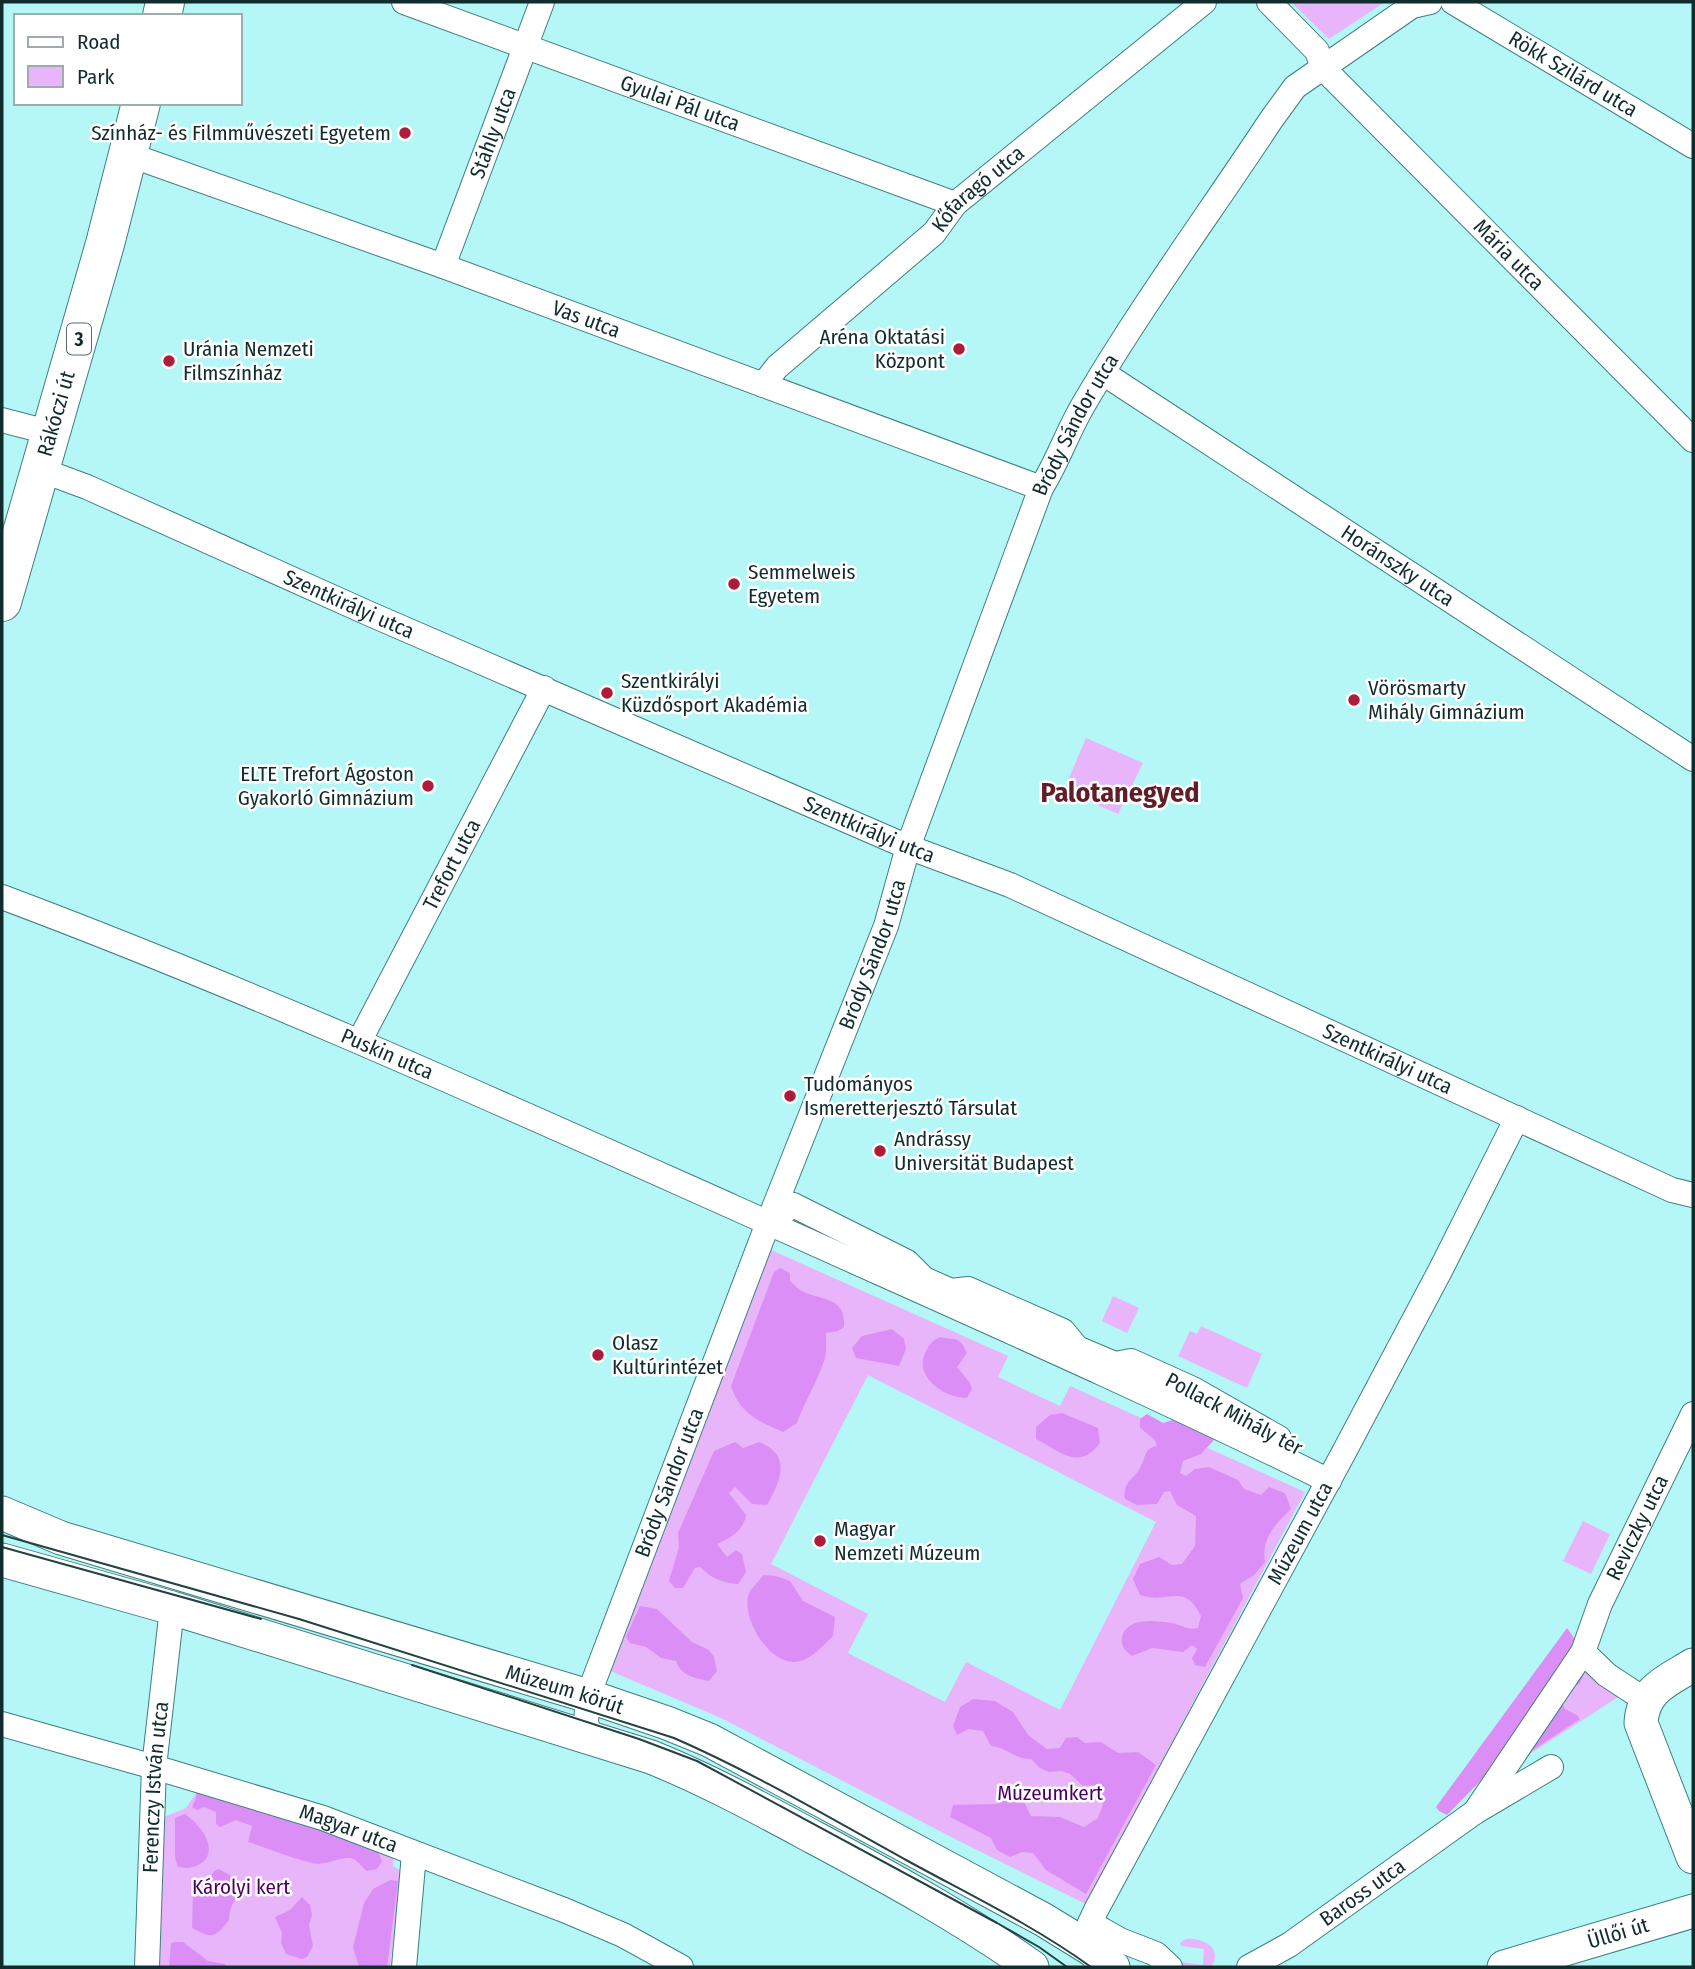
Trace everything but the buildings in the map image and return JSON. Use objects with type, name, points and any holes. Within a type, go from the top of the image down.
[{"type":"main road","name":"Rákóczi út","points":[[2,602],[130,155],[141,105]]},
{"type":"main road","name":"Múzeum körút","points":[[2,1514],[61,1538],[587,1696],[667,1723],[709,1740],[1098,1947]]},
{"type":"main road","name":"Múzeum körút","points":[[2,1560],[172,1608],[652,1757],[708,1781],[944,1909],[1032,1967]]},
{"type":"main road","points":[[1693,1664],[1653,1692],[1639,1709],[1693,1857]]},
{"type":"main road","name":"Üllői út","points":[[1504,1967],[1693,1911]]},
{"type":"street","name":"Gyulai Pál utca","points":[[404,2],[955,204]]},
{"type":"street","name":"Stáhly utca","points":[[443,266],[542,2]]},
{"type":"street","name":"Kőfaragó utca","points":[[763,385],[778,367],[934,233],[955,204],[1204,2]]},
{"type":"street","name":"Mária utca","points":[[1269,2],[1317,51],[1323,68],[1693,439]]},
{"type":"street","name":"Bródy Sándor utca","points":[[587,1696],[768,1223],[886,926],[908,847],[1041,488],[1083,405],[1103,373],[1270,120],[1295,87],[1412,6],[1430,2]]},
{"type":"street","name":"Rökk Szilárd utca","points":[[1453,2],[1693,146]]},
{"type":"street","name":"Vas utca","points":[[130,155],[443,266],[1041,488]]},
{"type":"street","name":"Horánszky utca","points":[[1103,373],[1693,759]]},
{"type":"street","points":[[2,420],[52,433]]},
{"type":"street","name":"Szentkirályi utca","points":[[41,470],[87,487],[370,614],[908,847],[1010,886],[1672,1190],[1693,1195]]},
{"type":"street","name":"Trefort utca","points":[[360,1040],[544,688]]},
{"type":"street","name":"Puskin utca","points":[[2,897],[360,1040],[768,1223]]},
{"type":"street","name":"Múzeum utca","points":[[1098,1947],[1155,1800],[1329,1482],[1517,1118]]},
{"type":"street","name":"Pollack Mihály tér","points":[[768,1223],[1234,1434],[1329,1482]]},
{"type":"street","name":"Reviczky utca","points":[[1600,1604],[1693,1414]]},
{"type":"street","name":"Baross utca","points":[[1475,1812],[1583,1652],[1600,1604]]},
{"type":"street","name":"Ferenczy István utca","points":[[147,1967],[154,1767],[172,1608]]},
{"type":"street","points":[[1583,1652],[1639,1709]]},
{"type":"street","points":[[587,1696],[586,1722],[590,1737]]},
{"type":"street","name":"Magyar utca","points":[[2,1724],[323,1818],[599,1925],[681,1967]]},
{"type":"street","name":"Baross utca","points":[[1249,1967],[1289,1945],[1475,1812],[1551,1767]]},
{"type":"street","points":[[404,1967],[414,1854]]},
{"type":"street","points":[[1098,1947],[1120,1940],[1156,1954],[1170,1967]]},
{"type":"green space","points":[[1291,2],[1385,2],[1329,39]]},
{"type":"green space","points":[[1086,738],[1143,763],[1118,814],[1064,790]]},
{"type":"green space","name":"Múzeumkert","points":[[769,1249],[1008,1356],[998,1377],[1060,1406],[1070,1386],[1305,1492],[1086,1904],[721,1718],[608,1670]],"holes":[[[868,1375],[1156,1522],[1060,1710],[966,1662],[945,1702],[848,1653],[868,1614],[771,1564]]]},
{"type":"green space","points":[[1113,1296],[1139,1308],[1127,1333],[1102,1321]]},
{"type":"green space","points":[[1201,1326],[1262,1354],[1247,1388],[1178,1356],[1190,1331],[1197,1334]]},
{"type":"green space","points":[[1583,1521],[1610,1534],[1591,1574],[1563,1561]]},
{"type":"green space","points":[[1582,1659],[1623,1694],[1514,1764]]},
{"type":"green space","name":"Károlyi kert","points":[[199,1789],[394,1856],[393,1866],[401,1871],[390,1967],[158,1967],[164,1817],[186,1808]]},
{"type":"green space","points":[[1186,1939],[1199,1940],[1210,1946],[1215,1955],[1211,1967],[1180,1967],[1180,1962],[1203,1965],[1204,1949],[1181,1946],[1180,1943]]},
{"type":"shaded area","points":[[780,1268],[790,1273],[790,1281],[800,1290],[837,1305],[844,1317],[844,1327],[826,1333],[826,1355],[818,1377],[797,1423],[783,1432],[758,1420],[745,1410],[731,1386],[774,1272]]},
{"type":"shaded area","points":[[892,1329],[904,1339],[906,1349],[899,1366],[856,1358],[852,1348],[862,1336]]},
{"type":"shaded area","points":[[940,1337],[959,1341],[967,1353],[957,1367],[972,1389],[967,1398],[941,1390],[927,1378],[923,1362],[925,1353],[931,1343]]},
{"type":"shaded area","points":[[1062,1413],[1098,1428],[1100,1443],[1085,1456],[1070,1456],[1036,1439],[1036,1427],[1050,1415]]},
{"type":"shaded area","points":[[1147,1414],[1163,1423],[1173,1420],[1182,1424],[1194,1420],[1205,1427],[1214,1440],[1201,1454],[1183,1461],[1180,1473],[1186,1476],[1195,1469],[1209,1467],[1238,1480],[1244,1489],[1261,1495],[1269,1487],[1285,1493],[1291,1509],[1267,1539],[1265,1562],[1254,1575],[1240,1584],[1243,1598],[1205,1667],[1195,1665],[1192,1658],[1197,1649],[1192,1645],[1183,1652],[1152,1648],[1132,1656],[1122,1643],[1124,1631],[1135,1623],[1157,1621],[1194,1629],[1198,1628],[1201,1616],[1188,1599],[1140,1595],[1133,1579],[1140,1564],[1159,1557],[1172,1565],[1182,1564],[1195,1546],[1196,1516],[1177,1505],[1170,1491],[1164,1492],[1157,1504],[1137,1505],[1125,1499],[1127,1485],[1140,1468],[1147,1451],[1157,1446],[1155,1440],[1140,1428],[1140,1419]]},
{"type":"shaded area","points":[[735,1442],[743,1448],[759,1442],[769,1447],[780,1461],[781,1469],[767,1505],[752,1504],[735,1487],[729,1493],[746,1515],[739,1530],[717,1544],[727,1557],[736,1550],[742,1554],[746,1572],[738,1584],[722,1581],[700,1567],[695,1568],[683,1588],[675,1588],[669,1581],[679,1547],[678,1533],[714,1451]]},
{"type":"shaded area","points":[[763,1575],[790,1581],[803,1601],[835,1617],[833,1636],[805,1660],[793,1662],[775,1655],[766,1647],[753,1627],[747,1606],[748,1597]]},
{"type":"shaded area","points":[[640,1606],[657,1609],[692,1642],[709,1650],[714,1657],[717,1671],[709,1681],[685,1673],[676,1661],[661,1658],[646,1647],[630,1643],[626,1637]]},
{"type":"shaded area","points":[[1567,1628],[1579,1648],[1584,1671],[1578,1685],[1574,1685],[1562,1703],[1565,1709],[1580,1719],[1515,1762],[1502,1759],[1447,1815],[1439,1811],[1436,1807]]},
{"type":"shaded area","points":[[973,1699],[995,1701],[1013,1712],[1029,1736],[1047,1749],[1060,1748],[1066,1738],[1077,1737],[1085,1743],[1101,1742],[1118,1753],[1138,1752],[1156,1765],[1086,1894],[1046,1870],[1033,1853],[1022,1852],[1010,1857],[997,1850],[991,1838],[950,1817],[953,1805],[996,1804],[1006,1799],[1023,1800],[1031,1816],[1060,1817],[1084,1827],[1098,1818],[1105,1798],[1096,1785],[1083,1786],[1070,1774],[1062,1771],[1049,1772],[1031,1759],[1020,1758],[991,1746],[983,1731],[968,1729],[957,1735],[953,1726],[960,1707]]},
{"type":"shaded area","points":[[197,1786],[375,1845],[382,1861],[377,1869],[367,1871],[351,1858],[317,1864],[248,1842],[252,1826],[236,1820],[220,1827],[216,1824],[216,1812],[204,1807],[197,1810],[192,1807]]},
{"type":"shaded area","points":[[185,1814],[201,1829],[209,1847],[202,1862],[185,1868],[178,1867],[175,1858],[175,1818]]},
{"type":"shaded area","points":[[219,1869],[233,1877],[239,1886],[229,1920],[216,1933],[209,1935],[192,1928],[193,1894],[198,1891],[208,1894],[214,1871]]},
{"type":"shaded area","points":[[390,1880],[398,1881],[387,1967],[359,1967],[353,1947],[364,1903],[373,1889]]},
{"type":"shaded area","points":[[302,1897],[310,1905],[312,1915],[309,1925],[313,1946],[307,1957],[302,1959],[286,1954],[281,1943],[282,1933],[275,1917],[290,1910]]},
{"type":"shaded area","points":[[183,1942],[208,1961],[225,1964],[226,1967],[169,1967],[171,1943]]},
{"type":"tram line","points":[[2,1535],[299,1619],[674,1738],[763,1781],[1000,1910],[1091,1967]]},
{"type":"tram line","points":[[2,1547],[261,1619]]},
{"type":"tram line","points":[[412,1665],[639,1739],[697,1761],[997,1923],[1067,1967]]},
{"type":"place","name":"Színház- és Filmművészeti Egyetem","points":[[405,133]]},
{"type":"place","name":"Aréna Oktatási Központ","points":[[959,349]]},
{"type":"place","name":"Uránia Nemzeti Filmszínház","points":[[169,361]]},
{"type":"place","name":"Semmelweis Egyetem","points":[[734,584]]},
{"type":"place","name":"Szentkirályi Küzdősport Akadémia","points":[[607,693]]},
{"type":"place","name":"Vörösmarty Mihály Gimnázium","points":[[1354,700]]},
{"type":"place","name":"ELTE Trefort Ágoston Gyakorló Gimnázium","points":[[428,786]]},
{"type":"place","name":"Tudományos Ismeretterjesztő Társulat","points":[[790,1096]]},
{"type":"place","name":"Andrássy Universität Budapest","points":[[880,1151]]},
{"type":"place","name":"Olasz Kultúrintézet","points":[[598,1355]]},
{"type":"place","name":"Magyar Nemzeti Múzeum","points":[[820,1541]]},
{"type":"district","name":"Palotanegyed","points":[[1120,792]]}]
